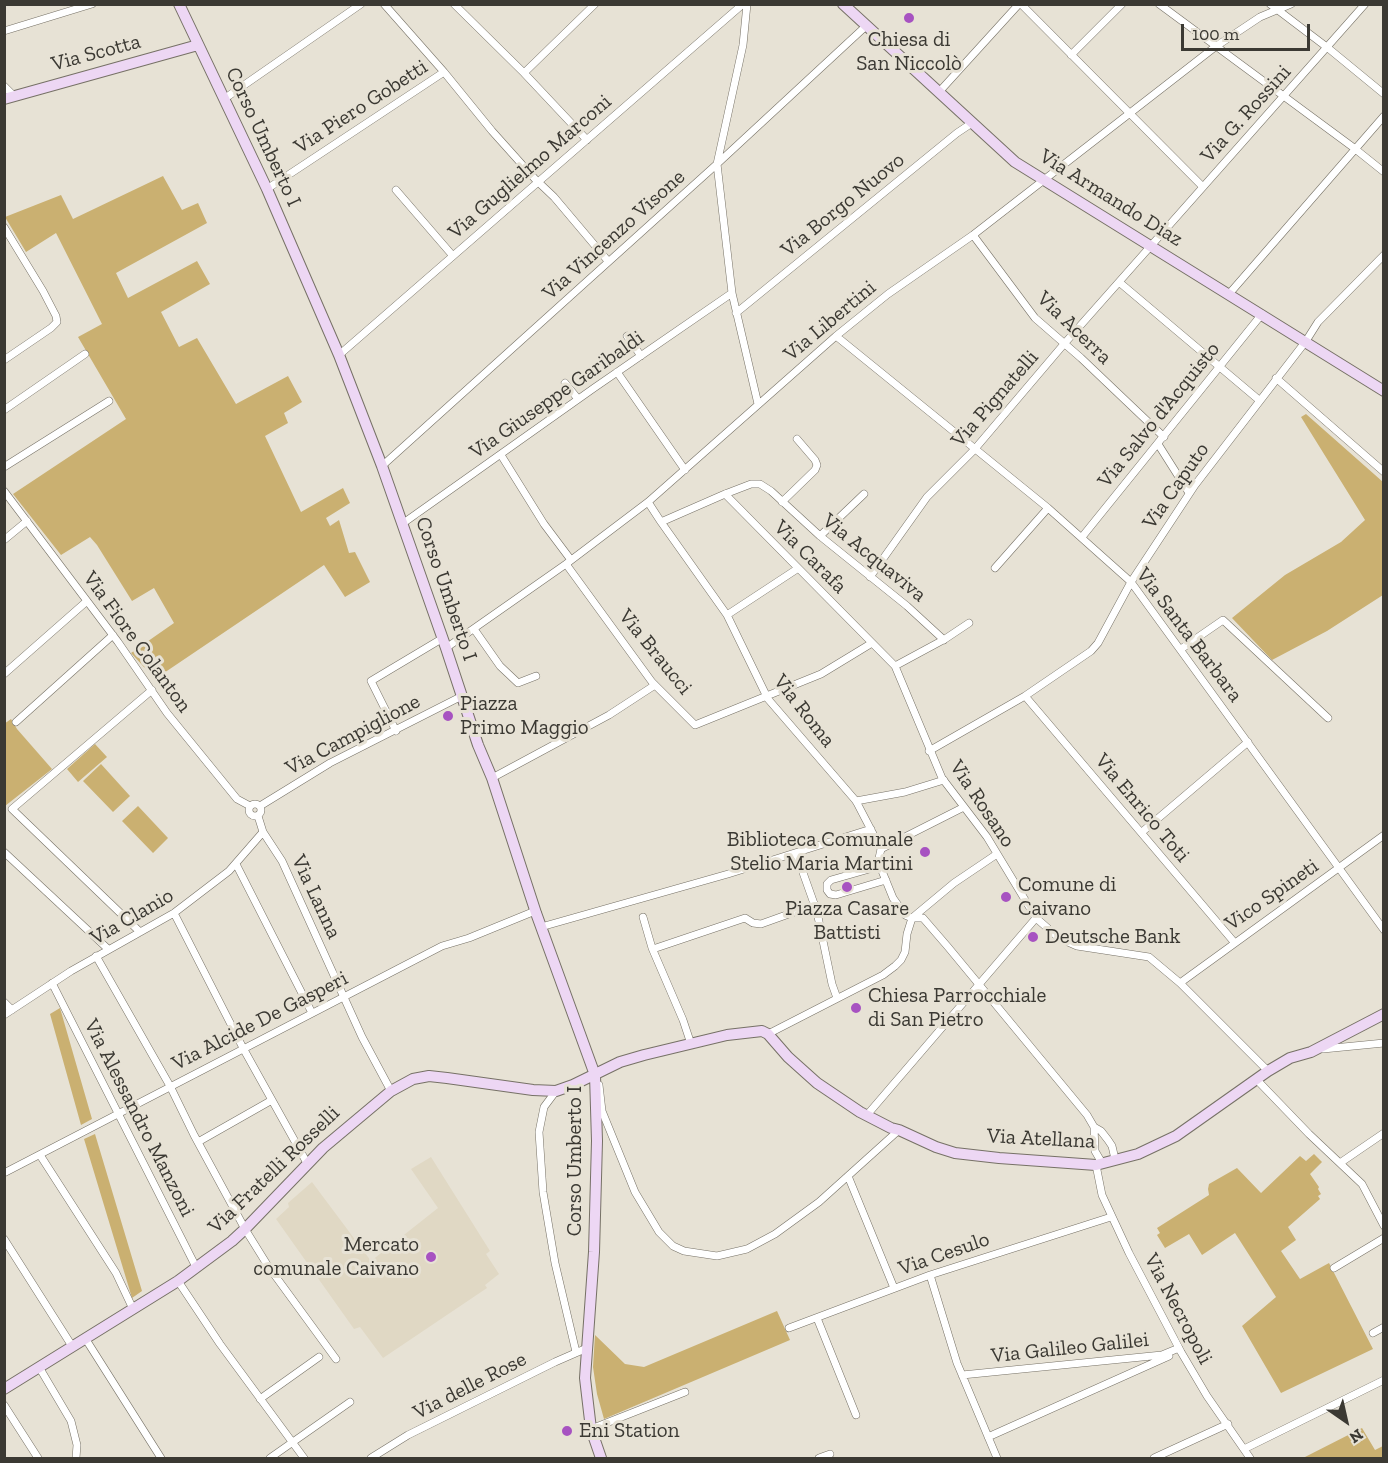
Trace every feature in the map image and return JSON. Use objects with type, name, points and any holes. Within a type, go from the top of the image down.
[{"type":"main road","name":"Via Armando Diaz","points":[[843,4],[1015,162],[1383,391]]},
{"type":"main road","name":"Corso Umberto I","points":[[183,6],[198,45],[267,189],[339,355],[382,466],[445,643],[478,745],[492,778],[535,910],[595,1075],[597,1152],[594,1252],[585,1378],[591,1429],[601,1458]]},
{"type":"main road","name":"Via Scotta","points":[[9,98],[198,45]]},
{"type":"main road","name":"Via Atellana","points":[[768,1034],[788,1057],[817,1083],[891,1128],[936,1147],[955,1153],[1040,1162],[1099,1164],[1138,1154],[1176,1136],[1268,1071],[1290,1059],[1315,1050],[1383,1014]]},
{"type":"main road","name":"Via Fratelli Rosselli","points":[[4,1389],[178,1281],[245,1229],[307,1163],[351,1123],[391,1091],[412,1079],[429,1076],[556,1091],[620,1062],[727,1035],[762,1031],[768,1034]]},
{"type":"street","points":[[4,31],[92,4]]},
{"type":"street","points":[[224,99],[361,4]]},
{"type":"street","points":[[384,4],[492,131],[549,191],[608,261]]},
{"type":"street","points":[[454,4],[524,73],[587,140]]},
{"type":"street","points":[[524,73],[595,4]]},
{"type":"street","points":[[745,4],[743,45],[717,164],[732,294],[758,404]]},
{"type":"street","name":"Via Guglielmo Marconi","points":[[339,355],[745,4]]},
{"type":"street","points":[[939,92],[1020,4],[1203,187]]},
{"type":"street","points":[[1071,55],[1122,4]]},
{"type":"street","points":[[1159,4],[1354,148],[1383,172]]},
{"type":"street","points":[[1270,4],[1383,94]]},
{"type":"street","name":"Via Libertini","points":[[396,731],[371,681],[474,629],[569,562],[648,502],[836,336],[888,294],[973,235],[1043,178],[1215,47],[1260,17],[1291,4]]},
{"type":"street","name":"Via G. Rossini","points":[[1151,245],[1365,4]]},
{"type":"street","name":"Via Vincenzo Visone","points":[[382,466],[717,164],[866,26]]},
{"type":"street","name":"Via Piero Gobetti","points":[[267,189],[444,72]]},
{"type":"street","points":[[4,86],[9,98]]},
{"type":"street","points":[[1229,294],[1383,116]]},
{"type":"street","name":"Via Borgo Nuovo","points":[[736,313],[972,123]]},
{"type":"street","points":[[396,190],[453,256]]},
{"type":"street","points":[[4,227],[43,291],[57,322],[4,360]]},
{"type":"street","name":"Via Acerra","points":[[973,235],[1035,318],[1164,437]]},
{"type":"street","name":"Via Pignatelli","points":[[870,577],[927,497],[974,450],[1151,245]]},
{"type":"street","name":"Via Caputo","points":[[929,751],[1025,696],[1091,651],[1098,643],[1131,582],[1189,493],[1306,341],[1318,322],[1383,255]]},
{"type":"street","points":[[1119,282],[1259,400]]},
{"type":"street","name":"Via Giuseppe Garibaldi","points":[[402,524],[578,399],[732,294]]},
{"type":"street","name":"Via Salvo d'Acquisto","points":[[1082,537],[1262,314]]},
{"type":"street","points":[[627,336],[641,356]]},
{"type":"street","name":"Via Santa Barbara","points":[[836,336],[1048,508],[1131,582],[1383,930]]},
{"type":"street","points":[[4,410],[85,354]]},
{"type":"street","points":[[617,372],[685,470]]},
{"type":"street","points":[[1276,378],[1383,472]]},
{"type":"street","points":[[565,383],[578,399]]},
{"type":"street","points":[[4,467],[109,401]]},
{"type":"street","points":[[782,502],[815,470],[817,465],[796,439]]},
{"type":"street","points":[[1158,444],[1189,493]]},
{"type":"street","name":"Via Braucci","points":[[501,455],[569,562],[655,685],[695,725],[767,695]]},
{"type":"street","name":"Via Acquaviva","points":[[725,494],[751,484],[760,484],[907,606],[944,640]]},
{"type":"street","name":"Via Fiore Colanton","points":[[4,490],[113,635],[168,713],[237,799],[250,806]]},
{"type":"street","points":[[661,522],[725,494]]},
{"type":"street","name":"Via Carafa","points":[[725,494],[872,643]]},
{"type":"street","points":[[820,536],[864,494]]},
{"type":"street","name":"Via Roma","points":[[648,502],[727,615],[767,695],[856,801],[881,849],[880,866],[900,909],[912,918],[923,918],[1087,1115],[1094,1127],[1101,1131],[1112,1146],[1115,1160]]},
{"type":"street","points":[[995,568],[1048,508]]},
{"type":"street","points":[[4,540],[27,520]]},
{"type":"street","points":[[727,615],[797,568]]},
{"type":"street","points":[[4,674],[87,601]]},
{"type":"street","points":[[1181,649],[1223,620],[1328,718]]},
{"type":"street","points":[[895,666],[944,640],[969,623]]},
{"type":"street","points":[[474,629],[500,666],[518,683],[536,676]]},
{"type":"street","points":[[16,722],[113,635]]},
{"type":"street","points":[[767,695],[821,674],[872,643]]},
{"type":"street","name":"Via Rosano","points":[[872,643],[895,666],[929,751],[944,780],[987,837],[1036,918],[1059,938],[1077,946],[1149,957],[1180,983],[1268,1071]]},
{"type":"street","points":[[492,778],[609,715],[655,685]]},
{"type":"street","points":[[140,932],[12,809],[152,690]]},
{"type":"street","name":"Via Campiglione","points":[[260,806],[330,764],[462,696]]},
{"type":"street","name":"Via Enrico Toti","points":[[1025,696],[1234,942]]},
{"type":"street","points":[[1142,832],[1248,742]]},
{"type":"street","points":[[856,801],[905,792],[944,780]]},
{"type":"street","points":[[256,804],[260,806],[258,816],[251,815],[248,809],[250,806],[256,804]]},
{"type":"street","points":[[881,849],[964,807]]},
{"type":"street","name":"Via Lanna","points":[[258,816],[263,832],[282,861],[362,1037],[391,1091]]},
{"type":"street","points":[[541,927],[638,901],[871,829]]},
{"type":"street","name":"Via Clanio","points":[[4,1015],[96,956],[174,913],[218,881],[263,832]]},
{"type":"street","name":"Vico Spineti","points":[[1180,983],[1383,835]]},
{"type":"street","points":[[4,852],[108,949]]},
{"type":"street","points":[[796,853],[814,905],[837,998]]},
{"type":"street","points":[[768,1034],[883,975],[901,960],[905,952],[912,918],[954,884],[997,854]]},
{"type":"street","points":[[236,864],[312,1013]]},
{"type":"street","points":[[880,866],[831,880],[827,884],[827,890],[836,895],[886,880]]},
{"type":"street","points":[[638,901],[653,950],[683,1020],[690,1044]]},
{"type":"street","points":[[653,950],[745,918],[753,924],[761,924],[814,905]]},
{"type":"street","name":"Via Alcide De Gasperi","points":[[4,1173],[442,946],[469,938],[535,910]]},
{"type":"street","points":[[174,913],[243,1048],[307,1163]]},
{"type":"street","points":[[867,1115],[1036,918]]},
{"type":"street","points":[[96,956],[171,1086],[245,1229],[268,1266],[336,1359]]},
{"type":"street","name":"Via Alessandro Manzoni","points":[[52,983],[120,1113],[152,1184],[196,1267]]},
{"type":"street","points":[[4,1002],[12,1010]]},
{"type":"street","points":[[1315,1050],[1383,1043]]},
{"type":"street","points":[[595,1075],[601,1091],[602,1111],[634,1192],[659,1232],[673,1246],[684,1251],[717,1256],[747,1249],[775,1234],[819,1202],[899,1130]]},
{"type":"street","points":[[1257,1080],[1362,1184],[1383,1226]]},
{"type":"street","points":[[556,1091],[544,1107],[539,1132],[543,1191],[555,1263],[576,1352]]},
{"type":"street","points":[[198,1142],[272,1100]]},
{"type":"street","name":"Via Necropoli","points":[[1094,1127],[1095,1151],[1099,1164],[1102,1195],[1111,1217],[1180,1350],[1207,1396],[1250,1458]]},
{"type":"street","points":[[1340,1163],[1383,1133]]},
{"type":"street","points":[[40,1155],[116,1273],[133,1309]]},
{"type":"street","points":[[848,1176],[894,1288]]},
{"type":"street","name":"Via Cesulo","points":[[789,1328],[930,1275],[1111,1217]]},
{"type":"street","points":[[1334,1268],[1383,1238]]},
{"type":"street","points":[[4,1239],[72,1346]]},
{"type":"street","points":[[930,1275],[962,1375],[997,1458]]},
{"type":"street","points":[[178,1281],[220,1344],[304,1458]]},
{"type":"street","points":[[817,1318],[856,1415]]},
{"type":"street","points":[[1372,1332],[1383,1327]]},
{"type":"street","points":[[84,1338],[161,1458]]},
{"type":"street","name":"Via delle Rose","points":[[371,1458],[408,1436],[587,1348]]},
{"type":"street","points":[[988,1437],[1180,1350]]},
{"type":"street","name":"Via Galileo Galilei","points":[[962,1375],[1162,1355],[1180,1350]]},
{"type":"street","points":[[260,1400],[319,1357]]},
{"type":"street","points":[[39,1367],[71,1421],[77,1445],[76,1458]]},
{"type":"street","points":[[1244,1449],[1383,1380]]},
{"type":"street","points":[[591,1429],[685,1392]]},
{"type":"street","points":[[270,1458],[350,1402]]},
{"type":"street","points":[[4,1405],[38,1458]]},
{"type":"street","points":[[1154,1458],[1228,1425]]},
{"type":"street","points":[[819,1458],[830,1454]]},
{"type":"shaded area","points":[[163,176],[182,210],[198,203],[207,223],[116,273],[128,298],[197,261],[210,284],[161,312],[179,347],[197,338],[236,404],[288,376],[302,402],[284,413],[288,423],[265,436],[301,512],[343,488],[350,503],[326,518],[330,526],[339,520],[349,553],[355,552],[370,582],[345,597],[324,565],[155,679],[131,653],[174,623],[154,588],[132,601],[90,537],[61,555],[13,494],[126,419],[78,337],[102,324],[56,233],[26,252],[5,217],[61,195],[73,219]]},
{"type":"shaded area","points":[[1306,414],[1383,482],[1383,595],[1327,631],[1272,660],[1232,618],[1285,575],[1341,542],[1365,520],[1301,417]]},
{"type":"shaded area","points":[[11,719],[52,769],[5,806],[4,724]]},
{"type":"shaded area","points":[[95,744],[107,757],[78,782],[67,769]]},
{"type":"shaded area","points":[[101,764],[130,796],[113,812],[83,781]]},
{"type":"shaded area","points":[[138,806],[168,838],[153,853],[122,821]]},
{"type":"shaded area","points":[[60,1008],[92,1119],[81,1125],[50,1014]]},
{"type":"shaded area","points":[[95,1134],[142,1291],[132,1298],[84,1139]]},
{"type":"shaded area","points":[[1314,1154],[1322,1162],[1310,1174],[1319,1187],[1320,1199],[1288,1227],[1296,1240],[1281,1251],[1300,1279],[1329,1263],[1373,1349],[1281,1393],[1242,1326],[1276,1297],[1235,1233],[1202,1255],[1189,1234],[1165,1248],[1157,1235],[1160,1233],[1157,1228],[1209,1195],[1209,1184],[1237,1168],[1261,1193],[1300,1156],[1306,1161]]},
{"type":"shaded area","name":"Mercato comunale Caivano","points":[[431,1157],[490,1251],[486,1254],[499,1274],[485,1285],[487,1288],[383,1358],[360,1327],[354,1329],[276,1219],[289,1207],[288,1203],[312,1182],[371,1261],[438,1208],[411,1169]]},
{"type":"shaded area","points":[[777,1311],[790,1340],[604,1419],[593,1367],[595,1335],[625,1364],[644,1367]]},
{"type":"shaded area","points":[[1362,1428],[1375,1450],[1383,1446],[1383,1458],[1303,1458]]},
{"type":"place","name":"Chiesa di San Niccolò","points":[[909,18]]},
{"type":"place","name":"Piazza Primo Maggio","points":[[448,716]]},
{"type":"place","name":"Biblioteca Comunale Stelio Maria Martini","points":[[925,852]]},
{"type":"place","name":"Piazza Casare Battisti","points":[[847,887]]},
{"type":"place","name":"Comune di Caivano","points":[[1006,897]]},
{"type":"place","name":"Deutsche Bank","points":[[1033,937]]},
{"type":"place","name":"Chiesa Parrocchiale di San Pietro","points":[[856,1008]]},
{"type":"place","name":"Mercato comunale Caivano","points":[[431,1257]]},
{"type":"place","name":"Eni Station","points":[[567,1431]]}]
